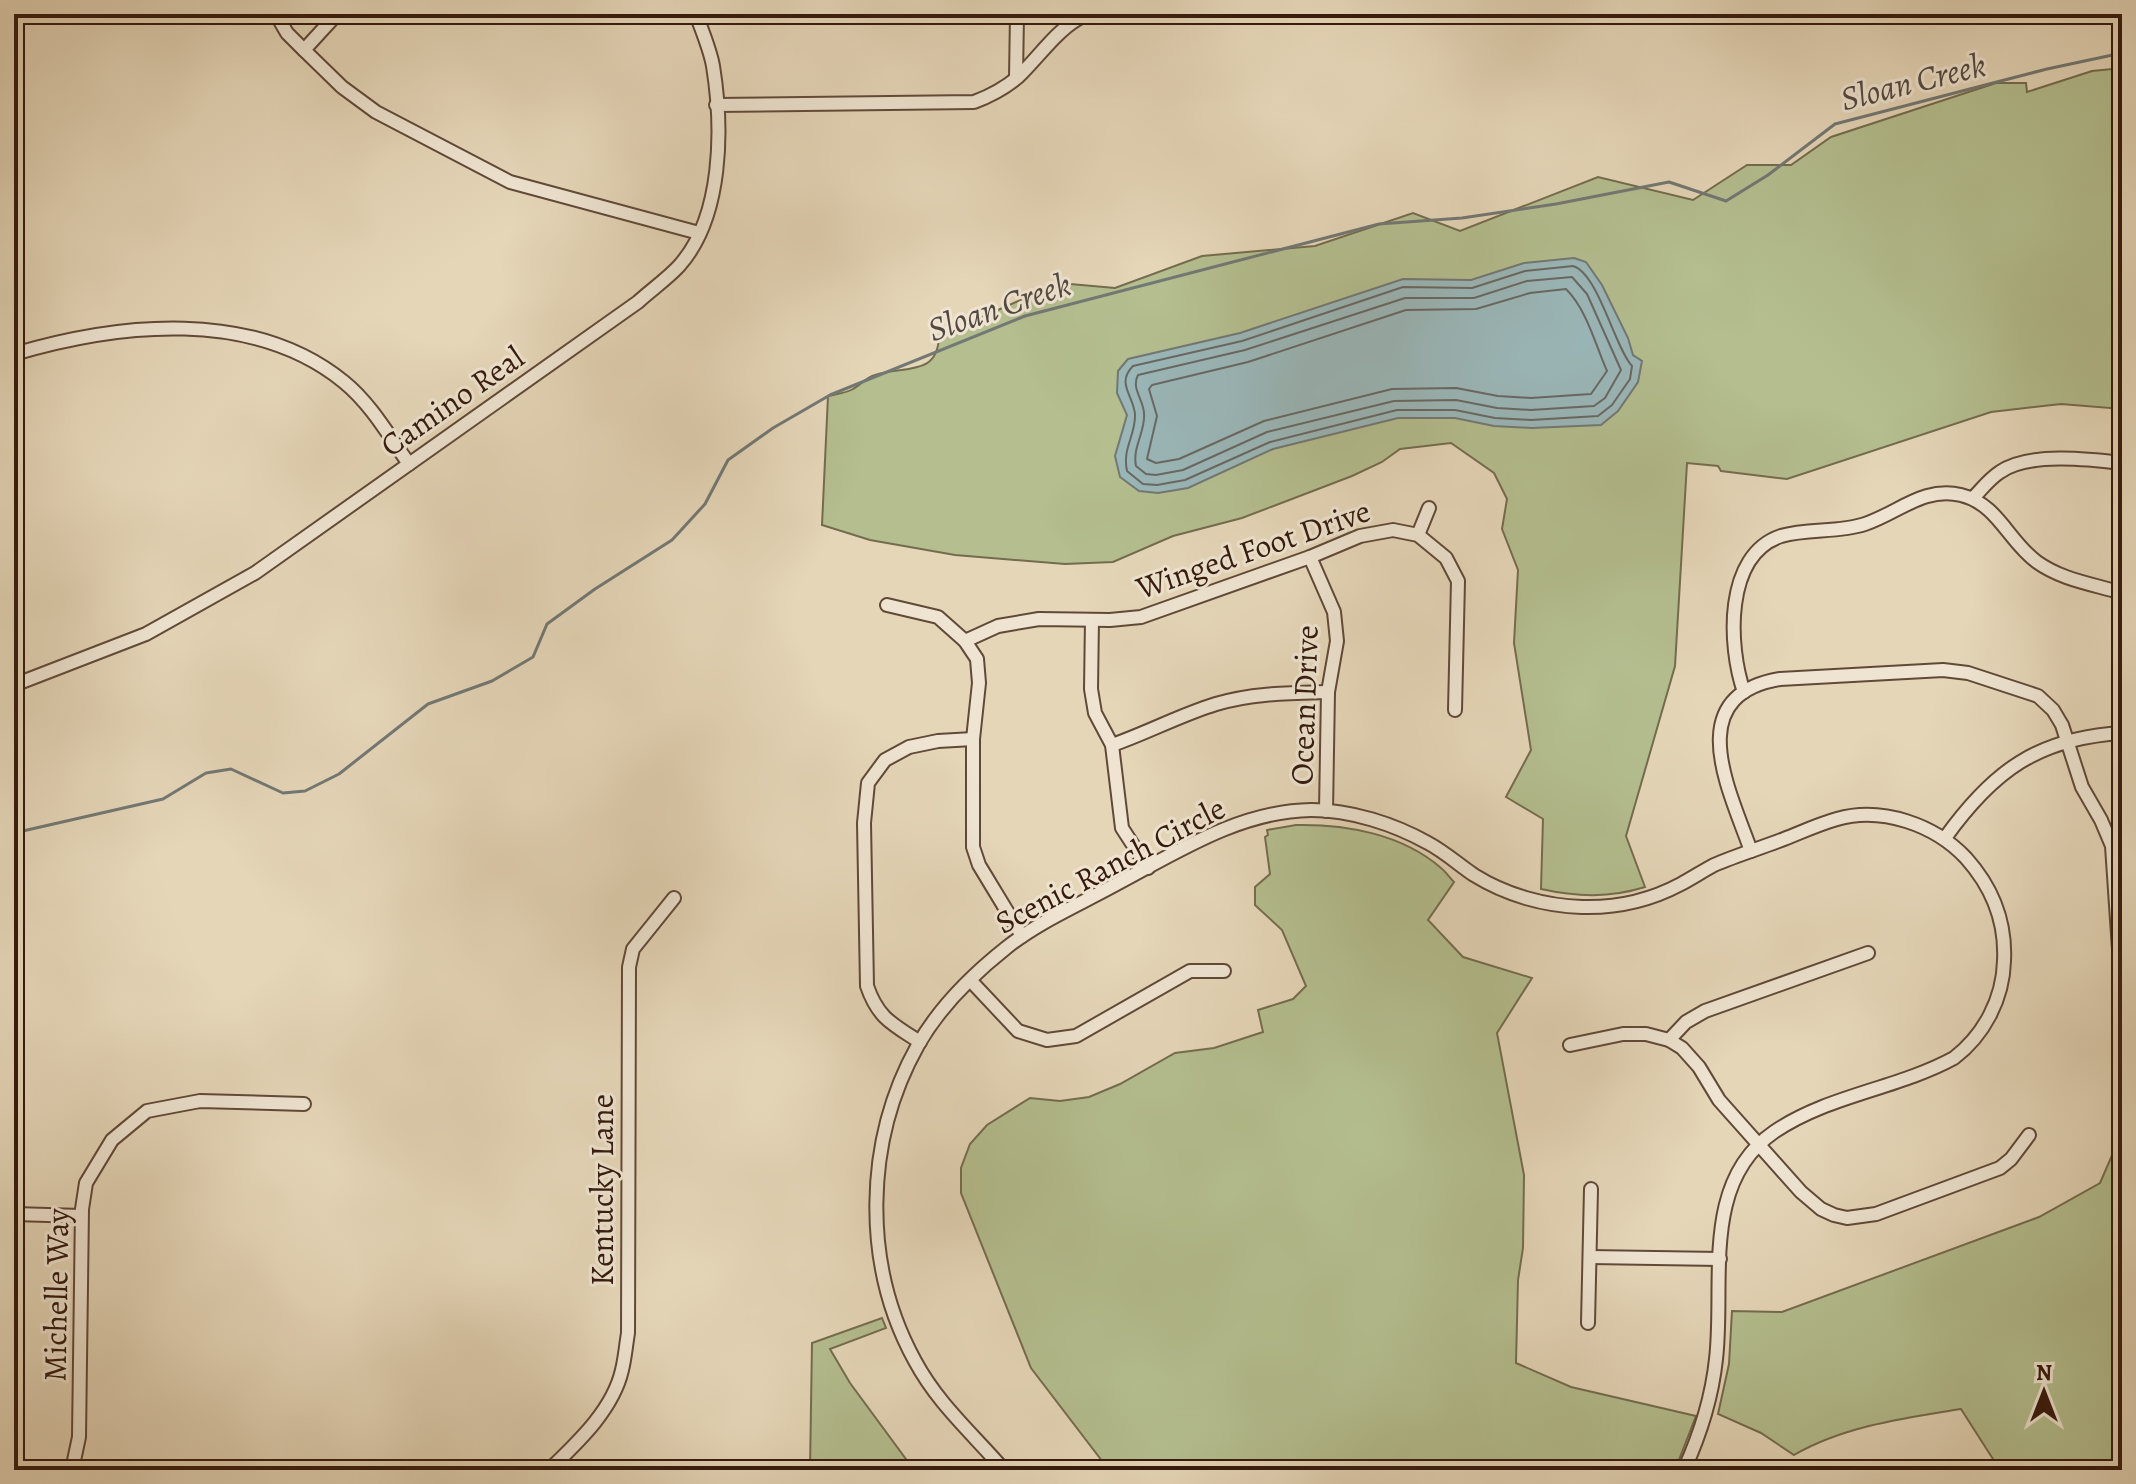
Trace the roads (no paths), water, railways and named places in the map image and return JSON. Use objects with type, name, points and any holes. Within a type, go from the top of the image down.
[{"type":"street","points":[[276,14],[287,33],[304,50],[342,87],[376,112],[510,182],[699,233]]},
{"type":"street","points":[[304,50],[337,14]]},
{"type":"street","name":"Camino Real","points":[[14,685],[146,634],[283,555],[638,302],[680,265],[699,233],[715,190],[718,162],[713,66],[696,14]]},
{"type":"street","points":[[1016,78],[1017,14]]},
{"type":"street","points":[[716,105],[965,104],[986,97],[1016,78],[1050,41],[1076,19],[1087,14]]},
{"type":"street","points":[[14,354],[82,337],[117,332],[173,329],[241,335],[291,350],[344,381],[364,400],[409,464]]},
{"type":"street","points":[[1973,498],[2001,470],[2025,462],[2090,459],[2122,463]]},
{"type":"street","points":[[1744,692],[1734,654],[1737,592],[1755,542],[1795,533],[1839,530],[1865,524],[1930,494],[1954,493],[1973,498],[1994,512],[2022,548],[2045,567],[2068,578],[2122,593]]},
{"type":"street","points":[[1418,535],[1429,508]]},
{"type":"street","name":"Winged Foot Drive","points":[[965,641],[998,626],[1039,619],[1141,617],[1360,536],[1393,530],[1418,535],[1446,558],[1458,581],[1455,710]]},
{"type":"street","name":"Ocean Drive","points":[[1310,557],[1334,612],[1337,641],[1328,692],[1326,811]]},
{"type":"street","points":[[887,605],[938,617],[965,641],[977,659],[979,683],[973,739],[973,847],[979,865],[1022,936]]},
{"type":"street","points":[[1092,620],[1091,689],[1095,713],[1112,745],[1122,828],[1148,868]]},
{"type":"street","points":[[1751,851],[1723,772],[1719,734],[1725,713],[1754,685],[1780,679],[1955,670],[2038,696],[2053,710],[2069,740],[2082,787],[2112,846],[2122,994]]},
{"type":"street","points":[[1112,745],[1219,703],[1269,694],[1328,692]]},
{"type":"street","points":[[1945,838],[1975,798],[2004,773],[2038,753],[2069,740],[2122,733]]},
{"type":"street","points":[[920,1042],[888,1022],[874,1007],[867,986],[864,823],[868,783],[885,760],[909,747],[973,739]]},
{"type":"street","name":"Scenic Ranch Circle","points":[[1004,1470],[947,1409],[923,1376],[896,1320],[882,1269],[875,1213],[881,1149],[898,1087],[920,1042],[943,1009],[970,980],[1022,936],[1214,833],[1248,820],[1283,813],[1326,811],[1387,825],[1430,844],[1503,890],[1563,906],[1612,906],[1645,899],[1751,851],[1851,816],[1900,819],[1945,838],[1969,861],[1988,887],[2002,930],[2004,973],[1995,1003],[1983,1028],[1964,1050],[1943,1064],[1809,1113],[1785,1125],[1759,1144],[1743,1164],[1722,1214],[1714,1373],[1689,1469]]},
{"type":"street","name":"Kentucky Lane","points":[[549,1470],[595,1421],[611,1397],[622,1372],[628,1333],[629,967],[633,949],[674,898]]},
{"type":"street","points":[[1669,1040],[1686,1022],[1705,1011],[1868,953]]},
{"type":"street","points":[[970,980],[1018,1031],[1047,1040],[1076,1036],[1190,971],[1224,971]]},
{"type":"street","points":[[1570,1045],[1633,1033],[1669,1040],[1691,1057],[1719,1100],[1811,1201],[1834,1215],[1847,1218],[1876,1214],[1986,1175],[2011,1159],[2029,1135]]},
{"type":"street","name":"Michelle Way","points":[[72,1470],[79,1437],[81,1216],[86,1183],[112,1140],[147,1111],[213,1100],[304,1104]]},
{"type":"street","points":[[1588,1323],[1591,1189]]},
{"type":"street","points":[[14,1214],[81,1216]]},
{"type":"street","points":[[1590,1257],[1720,1259]]},
{"type":"water","points":[[1574,258],[1586,262],[1602,285],[1633,355],[1642,361],[1638,382],[1618,411],[1601,425],[1532,428],[1494,426],[1455,418],[1398,418],[1273,449],[1188,488],[1158,493],[1139,491],[1120,477],[1115,456],[1127,415],[1117,393],[1118,371],[1128,359],[1240,333],[1403,279],[1471,280],[1524,263]]},
{"type":"waterway","name":"Sloan Creek","points":[[14,833],[163,799],[206,773],[231,769],[283,793],[305,791],[339,774],[428,704],[492,681],[533,657],[547,624],[672,540],[705,504],[728,460],[773,428],[830,395],[1025,316],[1379,224],[1462,218],[1669,182],[1726,201],[1768,175],[1835,124],[2047,69],[2122,53]]}]
